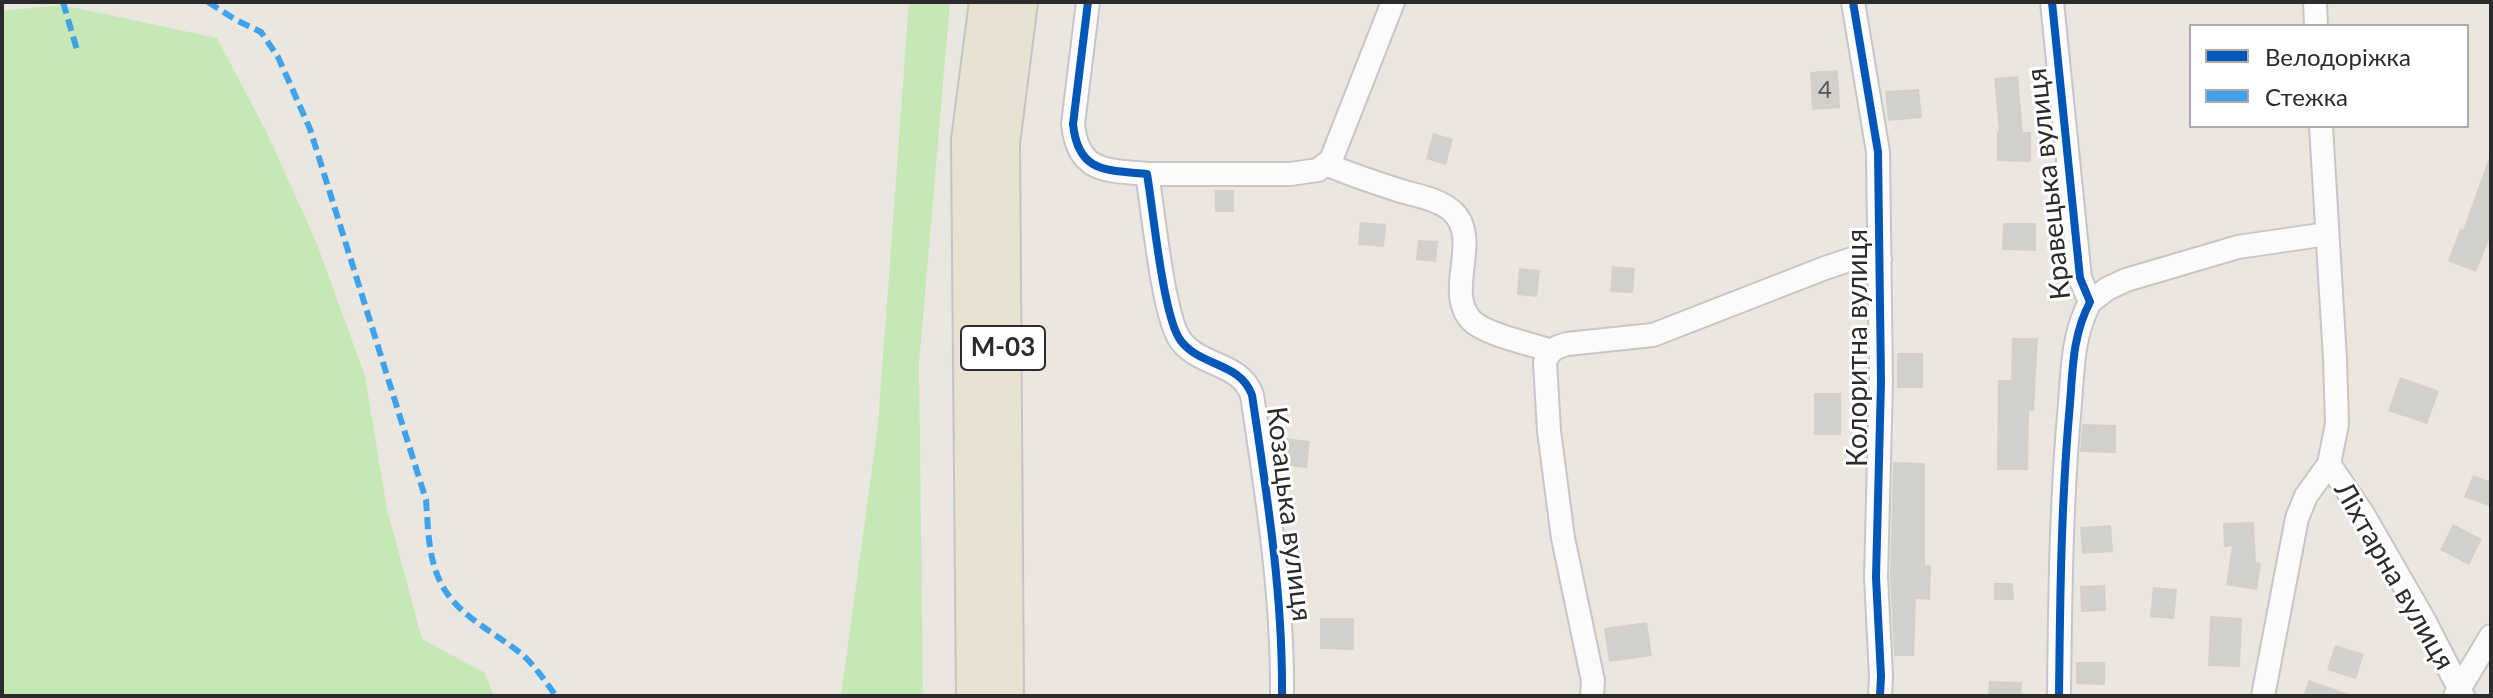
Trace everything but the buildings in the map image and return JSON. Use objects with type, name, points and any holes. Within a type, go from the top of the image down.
[{"type":"highway","name":"М-03","points":[[975,696],[970,140],[988,2]]},
{"type":"highway","name":"М-03","points":[[1005,696],[1001,143],[1019,2]]},
{"type":"street","points":[[1088,2],[1073,124],[1075,142],[1083,158],[1096,168],[1147,174],[1290,174],[1318,170],[1331,160],[1393,2]]},
{"type":"street","name":"Колоритна вулиця","points":[[1853,2],[1878,152],[1881,382],[1876,577],[1880,696]]},
{"type":"street","name":"Кравецька вулиця","points":[[2052,2],[2080,278],[2090,302],[2079,323],[2075,347],[2062,496],[2059,696]]},
{"type":"street","points":[[2315,2],[2316,24]]},
{"type":"street","points":[[2263,696],[2297,518],[2306,496],[2329,464],[2337,424],[2321,128]]},
{"type":"street","points":[[1326,164],[1439,203],[1453,212],[1463,227],[1465,240],[1462,301],[1466,313],[1473,322],[1484,328],[1552,351]]},
{"type":"street","name":"Козацька вулиця","points":[[1147,174],[1168,307],[1176,334],[1200,358],[1240,376],[1252,395],[1274,542],[1283,642],[1282,696]]},
{"type":"street","points":[[2090,302],[2126,280],[2238,247],[2327,234]]},
{"type":"street","points":[[1592,696],[1593,681],[1563,538],[1549,431],[1545,362],[1552,351],[1567,344],[1653,335],[1825,268],[1852,259],[1880,259]]},
{"type":"street","name":"Ліхтарна вулиця","points":[[2329,464],[2363,514],[2424,620],[2458,694]]},
{"type":"street","points":[[2458,694],[2491,636]]},
{"type":"green space","points":[[909,2],[950,2],[919,364],[923,696],[841,696],[878,425]]},
{"type":"green space","points":[[62,5],[217,38],[267,133],[317,244],[365,376],[387,509],[422,639],[485,673],[494,696],[2,696],[2,11]]},
{"type":"marked path","points":[[63,2],[77,50]]},
{"type":"marked path","points":[[208,2],[261,32],[278,57],[310,129],[426,500],[431,550],[439,579],[455,604],[525,657],[556,696]]},
{"type":"cycle path","points":[[1088,2],[1073,124],[1081,152],[1096,166],[1147,174],[1164,287],[1175,329],[1189,349],[1239,376],[1252,395],[1277,583],[1282,696]]},
{"type":"cycle path","points":[[1853,2],[1878,152],[1881,382],[1876,577],[1880,696]]},
{"type":"cycle path","points":[[2052,2],[2080,278],[2090,302],[2079,329],[2072,371],[2060,590],[2059,696]]}]
